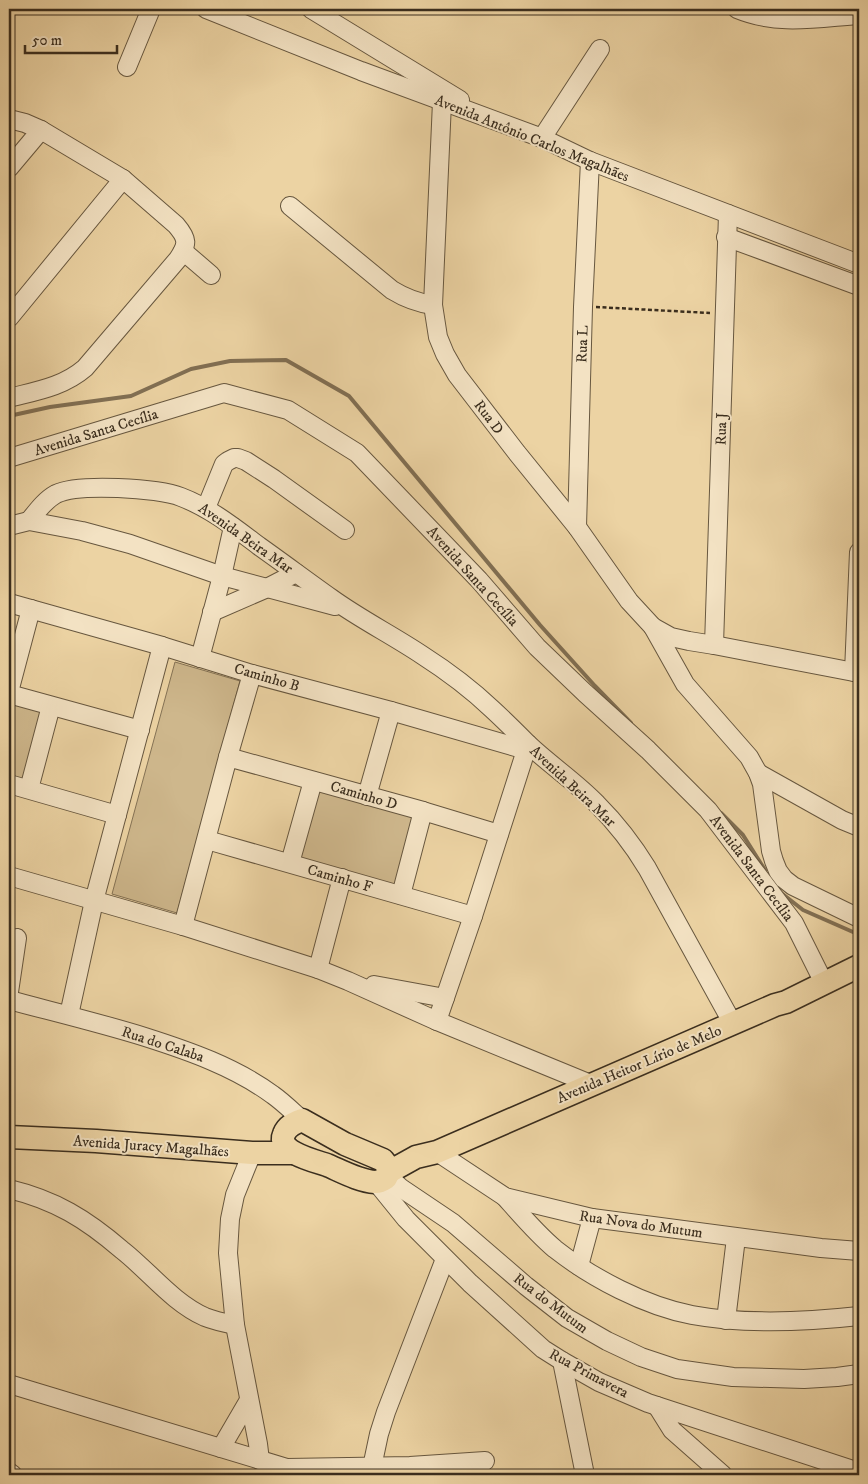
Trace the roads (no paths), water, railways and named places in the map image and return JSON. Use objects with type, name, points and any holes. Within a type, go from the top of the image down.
[{"type":"main road","name":"Avenida Heitor Lírio de Melo","points":[[386,1178],[427,1155],[775,1005],[786,1002],[820,975],[856,967]]},
{"type":"main road","points":[[302,1120],[345,1144],[386,1178],[358,1178],[286,1143],[289,1126],[302,1120]]},
{"type":"main road","name":"Avenida Juracy Magalhães","points":[[9,1123],[286,1143]]},
{"type":"main road","name":"Avenida Juracy Magalhães","points":[[9,1137],[89,1140],[252,1153],[286,1143]]},
{"type":"street","points":[[127,67],[151,9]]},
{"type":"street","name":"Avenida Antônio Carlos Magalhães","points":[[206,9],[361,71],[542,138],[590,161],[859,264]]},
{"type":"street","points":[[310,9],[493,120]]},
{"type":"street","points":[[736,9],[761,17],[775,19],[797,20],[859,16]]},
{"type":"street","points":[[361,71],[373,48]]},
{"type":"street","points":[[542,138],[600,49]]},
{"type":"street","name":"Rua D","points":[[442,102],[434,305],[438,338],[457,375],[577,527],[617,586],[653,627],[671,637],[688,641],[856,672]]},
{"type":"street","points":[[9,119],[41,130],[123,179],[183,232],[186,240],[186,246],[180,255],[98,354],[75,376],[60,385],[9,398]]},
{"type":"street","points":[[9,168],[41,130]]},
{"type":"street","name":"Rua L","points":[[577,527],[583,307],[590,161]]},
{"type":"street","points":[[9,318],[123,179]]},
{"type":"street","points":[[290,206],[392,290],[414,301],[434,305]]},
{"type":"street","name":"Rua J","points":[[714,645],[728,214]]},
{"type":"street","points":[[726,237],[859,286]]},
{"type":"street","points":[[180,255],[211,275]]},
{"type":"street","name":"Avenida Santa Cecília","points":[[9,458],[224,393],[288,410],[358,453],[480,580],[537,647],[648,750],[708,810],[794,924],[820,975]]},
{"type":"street","points":[[206,508],[224,464],[238,458],[257,468],[345,530]]},
{"type":"street","name":"Avenida Beira Mar","points":[[29,521],[50,498],[68,490],[129,489],[166,493],[181,497],[206,508],[346,609],[412,648],[460,682],[491,708],[527,747],[597,804],[636,850],[733,1024]]},
{"type":"street","name":"Avenida Beira Mar","points":[[9,526],[29,521],[82,531],[106,537],[265,589],[346,609]]},
{"type":"street","points":[[200,658],[233,526]]},
{"type":"street","points":[[856,672],[859,552]]},
{"type":"street","points":[[212,612],[296,573]]},
{"type":"street","name":"Caminho B","points":[[9,603],[162,646],[252,674],[527,747]]},
{"type":"street","points":[[31,609],[9,693],[140,730]]},
{"type":"street","points":[[653,627],[685,684],[748,757],[758,773],[762,784],[771,851],[778,871],[793,886],[859,918]]},
{"type":"street","points":[[69,1015],[94,900],[162,646]]},
{"type":"street","points":[[184,926],[228,757],[252,674]]},
{"type":"street","points":[[29,789],[51,706]]},
{"type":"street","points":[[368,796],[391,711]]},
{"type":"street","points":[[436,1021],[473,916],[527,747]]},
{"type":"street","name":"Caminho D","points":[[228,757],[423,811],[498,834]]},
{"type":"street","points":[[758,773],[819,808],[859,827]]},
{"type":"street","points":[[290,863],[313,781]]},
{"type":"street","points":[[9,784],[117,815]]},
{"type":"street","points":[[401,895],[423,811]]},
{"type":"street","name":"Caminho F","points":[[207,840],[473,916]]},
{"type":"street","points":[[9,876],[184,926],[318,969],[436,1021],[593,1085]]},
{"type":"street","points":[[318,969],[342,878]]},
{"type":"street","points":[[9,992],[16,938]]},
{"type":"street","points":[[348,981],[445,998]]},
{"type":"street","name":"Rua do Calaba","points":[[9,1000],[69,1015],[189,1052],[230,1070],[273,1094],[302,1120]]},
{"type":"street","points":[[273,1094],[286,1143]]},
{"type":"street","points":[[252,1153],[235,1195],[228,1234],[235,1326],[260,1460]]},
{"type":"street","name":"Rua Nova do Mutum","points":[[427,1155],[504,1197],[592,1218],[736,1238],[859,1251]]},
{"type":"street","name":"Rua Primavera","points":[[386,1178],[406,1219],[486,1299],[544,1349],[562,1361],[599,1382],[657,1406],[859,1472]]},
{"type":"street","name":"Rua do Mutum","points":[[386,1178],[453,1223],[526,1286],[567,1318],[607,1341],[641,1357],[678,1369],[733,1377],[804,1379],[859,1374]]},
{"type":"street","points":[[9,1189],[41,1198],[74,1214],[115,1244],[184,1305],[206,1317],[235,1326]]},
{"type":"street","points":[[504,1197],[537,1233],[555,1249],[611,1285],[644,1300],[690,1315],[726,1320],[795,1320],[859,1316]]},
{"type":"street","points":[[579,1266],[592,1218]]},
{"type":"street","points":[[726,1320],[736,1238]]},
{"type":"street","points":[[372,1467],[386,1412],[445,1259]]},
{"type":"street","points":[[562,1361],[585,1475]]},
{"type":"street","points":[[9,1384],[260,1460],[287,1472],[485,1461]]},
{"type":"street","points":[[221,1448],[249,1400]]},
{"type":"street","points":[[657,1406],[672,1430],[698,1455],[723,1475]]},
{"type":"street","points":[[9,1472],[14,1475]]},
{"type":"waterway","points":[[9,416],[50,407],[131,396],[191,369],[230,361],[286,360],[349,396],[540,625],[631,723]]},
{"type":"waterway","points":[[721,813],[743,835],[765,870]]},
{"type":"waterway","points":[[780,892],[803,910],[853,932]]}]
